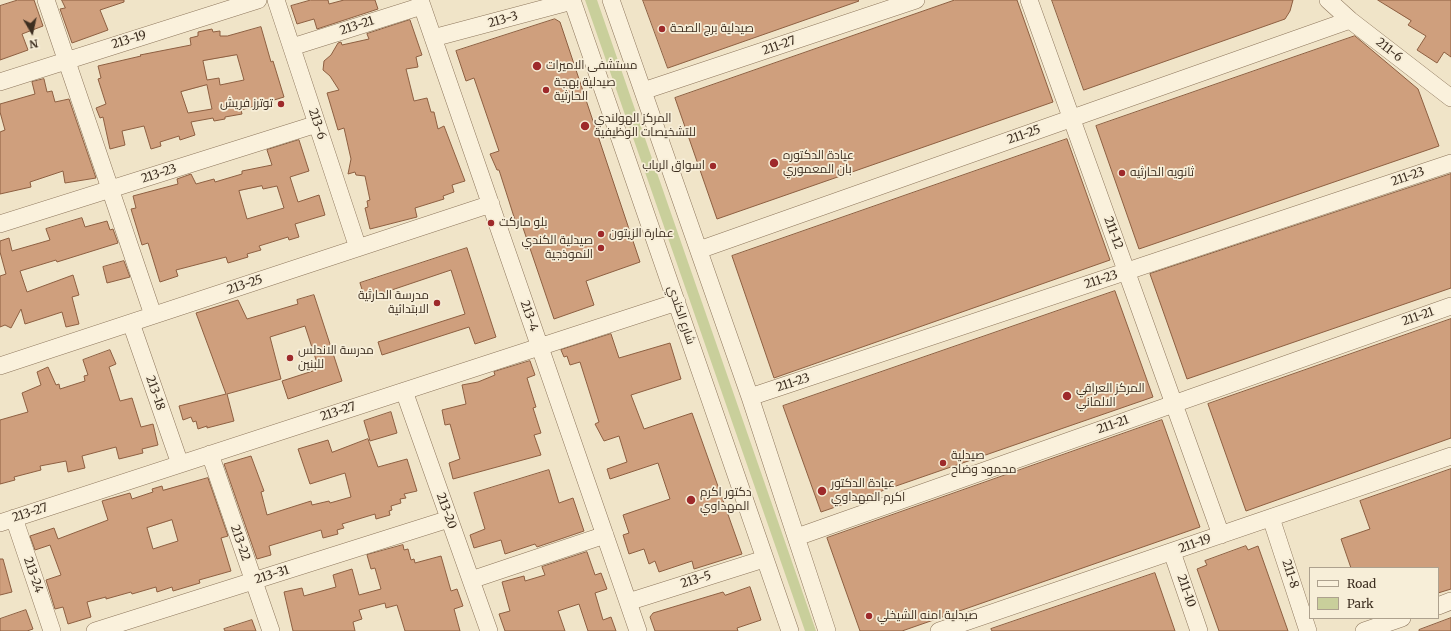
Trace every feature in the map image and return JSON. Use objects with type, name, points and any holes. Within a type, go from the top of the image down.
[{"type":"street","points":[[46,0],[153,315]]},
{"type":"street","name":"213-19","points":[[0,82],[258,0]]},
{"type":"street","name":"213-6","points":[[276,0],[358,248]]},
{"type":"street","name":"213-3","points":[[434,38],[572,0]]},
{"type":"street","name":"شارع الكندي","points":[[572,0],[790,631]]},
{"type":"street","points":[[611,0],[750,397],[827,631]]},
{"type":"street","name":"211-27","points":[[643,91],[916,0]]},
{"type":"street","name":"211-12","points":[[1029,0],[1221,535]]},
{"type":"street","name":"211-6","points":[[1328,0],[1350,20],[1451,98]]},
{"type":"street","name":"213-21","points":[[292,47],[421,3]]},
{"type":"street","name":"213-4","points":[[421,3],[638,631]]},
{"type":"street","name":"211-25","points":[[699,250],[1350,20]]},
{"type":"street","name":"213-23","points":[[0,224],[317,124]]},
{"type":"street","name":"211-23","points":[[750,397],[1451,163]]},
{"type":"street","name":"213-25","points":[[0,366],[490,204]]},
{"type":"street","name":"213-27","points":[[7,521],[677,302]]},
{"type":"street","name":"211-21","points":[[797,537],[1451,306]]},
{"type":"street","name":"213-18","points":[[131,323],[180,464]]},
{"type":"street","name":"213-20","points":[[404,391],[489,631]]},
{"type":"street","name":"213-22","points":[[210,454],[270,631]]},
{"type":"street","name":"211-19","points":[[939,631],[1451,456]]},
{"type":"street","name":"211-8","points":[[1271,518],[1308,631]]},
{"type":"street","name":"213-31","points":[[95,631],[449,519]]},
{"type":"street","name":"213-24","points":[[7,521],[52,631]]},
{"type":"street","points":[[471,580],[605,535]]},
{"type":"street","name":"211-10","points":[[1172,552],[1199,631]]},
{"type":"street","name":"213-5","points":[[628,602],[764,559]]},
{"type":"street","points":[[1439,606],[1451,601]]},
{"type":"street","points":[[1364,631],[1399,619]]},
{"type":"green space","points":[[585,0],[597,0],[816,631],[805,631]]},
{"type":"building","points":[[18,0],[34,0],[43,26],[22,34],[28,50],[0,60],[0,6]]},
{"type":"building","points":[[62,0],[124,0],[124,2],[100,10],[108,30],[72,43],[60,9],[65,8]]},
{"type":"building","points":[[311,0],[328,0],[329,4],[344,0],[375,0],[378,9],[317,29],[314,19],[297,24],[291,6]]},
{"type":"building","points":[[643,0],[858,0],[859,1],[668,68]]},
{"type":"building","points":[[955,0],[1017,0],[1053,102],[717,219],[675,98]]},
{"type":"building","points":[[1052,0],[1293,0],[1290,11],[1285,19],[1084,90]]},
{"type":"building","points":[[1378,0],[1451,0],[1451,57],[1444,52],[1437,63],[1417,50],[1426,36],[1408,25],[1411,21]]},
{"type":"building","points":[[555,19],[560,22],[640,262],[586,281],[594,305],[554,319],[520,219],[515,220],[499,170],[497,170],[490,154],[499,151],[474,78],[466,81],[456,51]]},
{"type":"building","points":[[410,20],[422,55],[416,57],[418,67],[406,69],[414,101],[427,98],[431,112],[434,112],[438,129],[444,126],[465,181],[452,185],[454,192],[443,196],[444,199],[415,208],[417,217],[370,229],[365,208],[368,207],[367,201],[370,200],[365,176],[356,175],[355,172],[348,174],[351,159],[344,128],[338,130],[327,93],[339,90],[330,76],[323,70],[324,61],[331,55],[338,43],[341,42],[342,45],[369,39],[367,34]]},
{"type":"building","points":[[261,27],[271,62],[273,61],[284,97],[241,110],[242,114],[225,117],[225,119],[214,121],[213,118],[191,122],[195,135],[180,140],[179,136],[160,142],[161,146],[151,149],[144,126],[122,131],[125,145],[110,149],[103,117],[100,118],[96,108],[106,104],[98,79],[101,78],[98,66],[141,56],[140,55],[191,45],[190,38],[198,36],[198,32],[212,29],[213,32],[220,31],[220,36],[227,36]],"holes":[[[237,55],[244,80],[220,85],[219,78],[207,80],[203,61]],[[207,85],[212,109],[188,113],[181,92]]]},
{"type":"building","points":[[1355,36],[1418,89],[1439,146],[1139,249],[1096,126]]},
{"type":"building","points":[[44,79],[47,92],[52,91],[55,102],[69,99],[96,178],[65,183],[63,171],[30,182],[31,187],[0,194],[0,132],[5,130],[0,112],[0,104],[35,94],[32,82]]},
{"type":"building","points":[[1067,139],[1110,260],[774,378],[732,256]]},
{"type":"building","points":[[299,140],[309,171],[290,177],[298,202],[319,195],[325,215],[295,224],[299,237],[289,240],[288,237],[259,246],[261,250],[247,254],[248,257],[228,263],[226,257],[176,270],[178,276],[160,282],[148,243],[142,245],[131,209],[136,208],[133,196],[178,184],[177,179],[191,174],[196,184],[214,179],[215,182],[242,174],[242,171],[272,165],[267,150]],"holes":[[[262,186],[263,189],[277,186],[284,208],[247,219],[239,191]]]},
{"type":"building","points":[[1451,174],[1451,288],[1187,379],[1150,274]]},
{"type":"building","points":[[82,218],[85,227],[107,221],[110,230],[113,229],[118,243],[57,262],[56,260],[20,271],[27,292],[73,275],[79,295],[72,297],[79,324],[66,327],[62,312],[25,324],[21,309],[11,328],[5,325],[0,327],[0,276],[6,274],[0,252],[0,241],[9,238],[12,251],[50,240],[46,229]]},
{"type":"building","points":[[467,248],[496,337],[475,344],[469,327],[382,355],[378,342],[465,314],[451,270],[365,299],[360,283]]},
{"type":"building","points":[[124,261],[130,277],[107,283],[103,267]]},
{"type":"building","points":[[1115,291],[1153,397],[821,512],[783,406]]},
{"type":"building","points":[[314,295],[342,381],[288,399],[282,381],[319,369],[305,326],[270,337],[281,379],[227,394],[234,421],[198,429],[196,421],[193,422],[191,417],[183,420],[179,406],[226,394],[196,313],[238,300],[247,319],[298,304],[297,300]]},
{"type":"building","points":[[1451,319],[1451,438],[1246,511],[1208,404]]},
{"type":"building","points":[[611,334],[619,358],[670,343],[681,379],[631,395],[644,429],[692,413],[742,554],[694,569],[692,561],[659,572],[655,561],[649,564],[644,549],[629,554],[623,535],[629,533],[623,515],[670,499],[658,463],[610,479],[607,469],[627,462],[619,436],[604,441],[595,424],[599,422],[580,362],[570,365],[567,356],[564,357],[561,350]]},
{"type":"building","points":[[110,350],[116,364],[109,367],[120,401],[132,398],[141,427],[153,424],[158,445],[142,449],[143,453],[119,459],[116,447],[82,456],[85,468],[68,472],[66,461],[40,466],[41,470],[14,477],[15,480],[0,484],[0,420],[28,412],[22,393],[41,385],[37,372],[48,367],[56,385],[59,384],[60,389],[85,381],[84,376],[88,375],[83,360]]},
{"type":"building","points":[[530,361],[535,375],[527,378],[536,407],[533,408],[541,433],[534,435],[541,455],[453,479],[449,463],[460,459],[450,424],[445,425],[442,410],[466,404],[462,385],[478,382],[495,375],[494,372]]},
{"type":"building","points":[[391,412],[397,433],[370,441],[364,421]]},
{"type":"building","points":[[1162,420],[1200,527],[902,631],[860,631],[827,538]]},
{"type":"building","points":[[368,439],[378,467],[407,459],[417,491],[404,494],[406,498],[400,499],[401,503],[391,506],[392,510],[389,511],[390,515],[376,519],[375,514],[342,524],[344,528],[337,530],[338,534],[323,538],[321,530],[269,546],[271,555],[257,559],[224,464],[251,456],[264,491],[261,492],[267,515],[311,501],[312,505],[329,501],[330,503],[351,497],[345,473],[310,484],[298,449],[328,440],[332,452]]},
{"type":"building","points":[[1451,469],[1451,589],[1439,593],[1439,567],[1351,567],[1341,539],[1370,529],[1360,501]]},
{"type":"building","points":[[549,470],[559,503],[573,498],[584,531],[537,547],[535,544],[505,554],[501,540],[474,548],[470,535],[485,529],[474,493]]},
{"type":"building","points":[[208,478],[228,536],[221,538],[231,571],[199,580],[200,583],[173,591],[172,587],[157,592],[156,587],[132,594],[131,592],[106,599],[106,597],[87,602],[91,617],[68,624],[63,607],[55,609],[46,580],[61,575],[50,545],[35,550],[30,536],[54,528],[58,539],[108,520],[102,501],[130,493],[132,499],[153,492],[152,489],[162,486],[163,490]],"holes":[[[172,520],[178,541],[153,549],[147,528]]]},
{"type":"building","points":[[403,545],[404,550],[408,549],[411,560],[414,559],[415,563],[441,556],[451,591],[457,589],[463,606],[454,609],[460,631],[405,631],[397,605],[386,608],[385,603],[359,610],[362,619],[353,622],[355,631],[293,631],[284,592],[302,588],[304,596],[336,587],[333,575],[352,569],[359,595],[381,589],[375,568],[371,569],[367,555]]},
{"type":"building","points":[[1246,546],[1248,550],[1258,546],[1288,631],[1219,631],[1197,569],[1207,565],[1205,561]]},
{"type":"building","points":[[587,552],[595,575],[601,573],[607,589],[595,593],[603,620],[611,617],[616,631],[588,631],[579,604],[558,611],[565,631],[505,631],[499,614],[510,611],[502,582],[524,576],[525,581],[545,575],[542,567]]},
{"type":"building","points":[[0,559],[3,559],[12,592],[0,595]]},
{"type":"building","points":[[1155,573],[1175,631],[992,631],[991,629]]},
{"type":"building","points":[[750,587],[761,620],[737,628],[738,631],[655,631],[650,617],[653,613],[723,592],[725,595]]},
{"type":"building","points":[[26,610],[33,629],[27,631],[0,631],[0,619]]},
{"type":"building","points":[[1451,618],[1451,631],[1419,631],[1419,630]]},
{"type":"building","points":[[252,620],[256,631],[225,631],[224,629]]},
{"type":"place","name":"صيدلية برج الصحة","points":[[662,29]]},
{"type":"place","name":"مستشفى الاميرات","points":[[537,66]]},
{"type":"place","name":"صيدلية بهجة الحارثية","points":[[546,90]]},
{"type":"place","name":"توترز فريش","points":[[281,104]]},
{"type":"place","name":"المركز الهولندي للتشخيصات الوظيفية","points":[[585,126]]},
{"type":"place","name":"عيادة الدكتوره بان المعموري","points":[[774,163]]},
{"type":"place","name":"اسواق الرباب","points":[[713,166]]},
{"type":"place","name":"ثانويه الحارثيه","points":[[1122,173]]},
{"type":"place","name":"بلو ماركت","points":[[491,223]]},
{"type":"place","name":"عمارة الزيتون","points":[[601,234]]},
{"type":"place","name":"صيدلية الكندي النموذجية","points":[[601,248]]},
{"type":"place","name":"مدرسة الحارثية الابتدائية","points":[[437,303]]},
{"type":"place","name":"مدرسة الاندلس للبنين","points":[[290,358]]},
{"type":"place","name":"المركز العراقي الالماني","points":[[1067,396]]},
{"type":"place","name":"صيدلية محمود وضاح","points":[[943,463]]},
{"type":"place","name":"عيادة الدكتور اكرم المهداوي","points":[[822,491]]},
{"type":"place","name":"دكتور اكرم المهداوي","points":[[691,500]]},
{"type":"place","name":"صيدلية امنه الشيخلي","points":[[869,616]]}]
